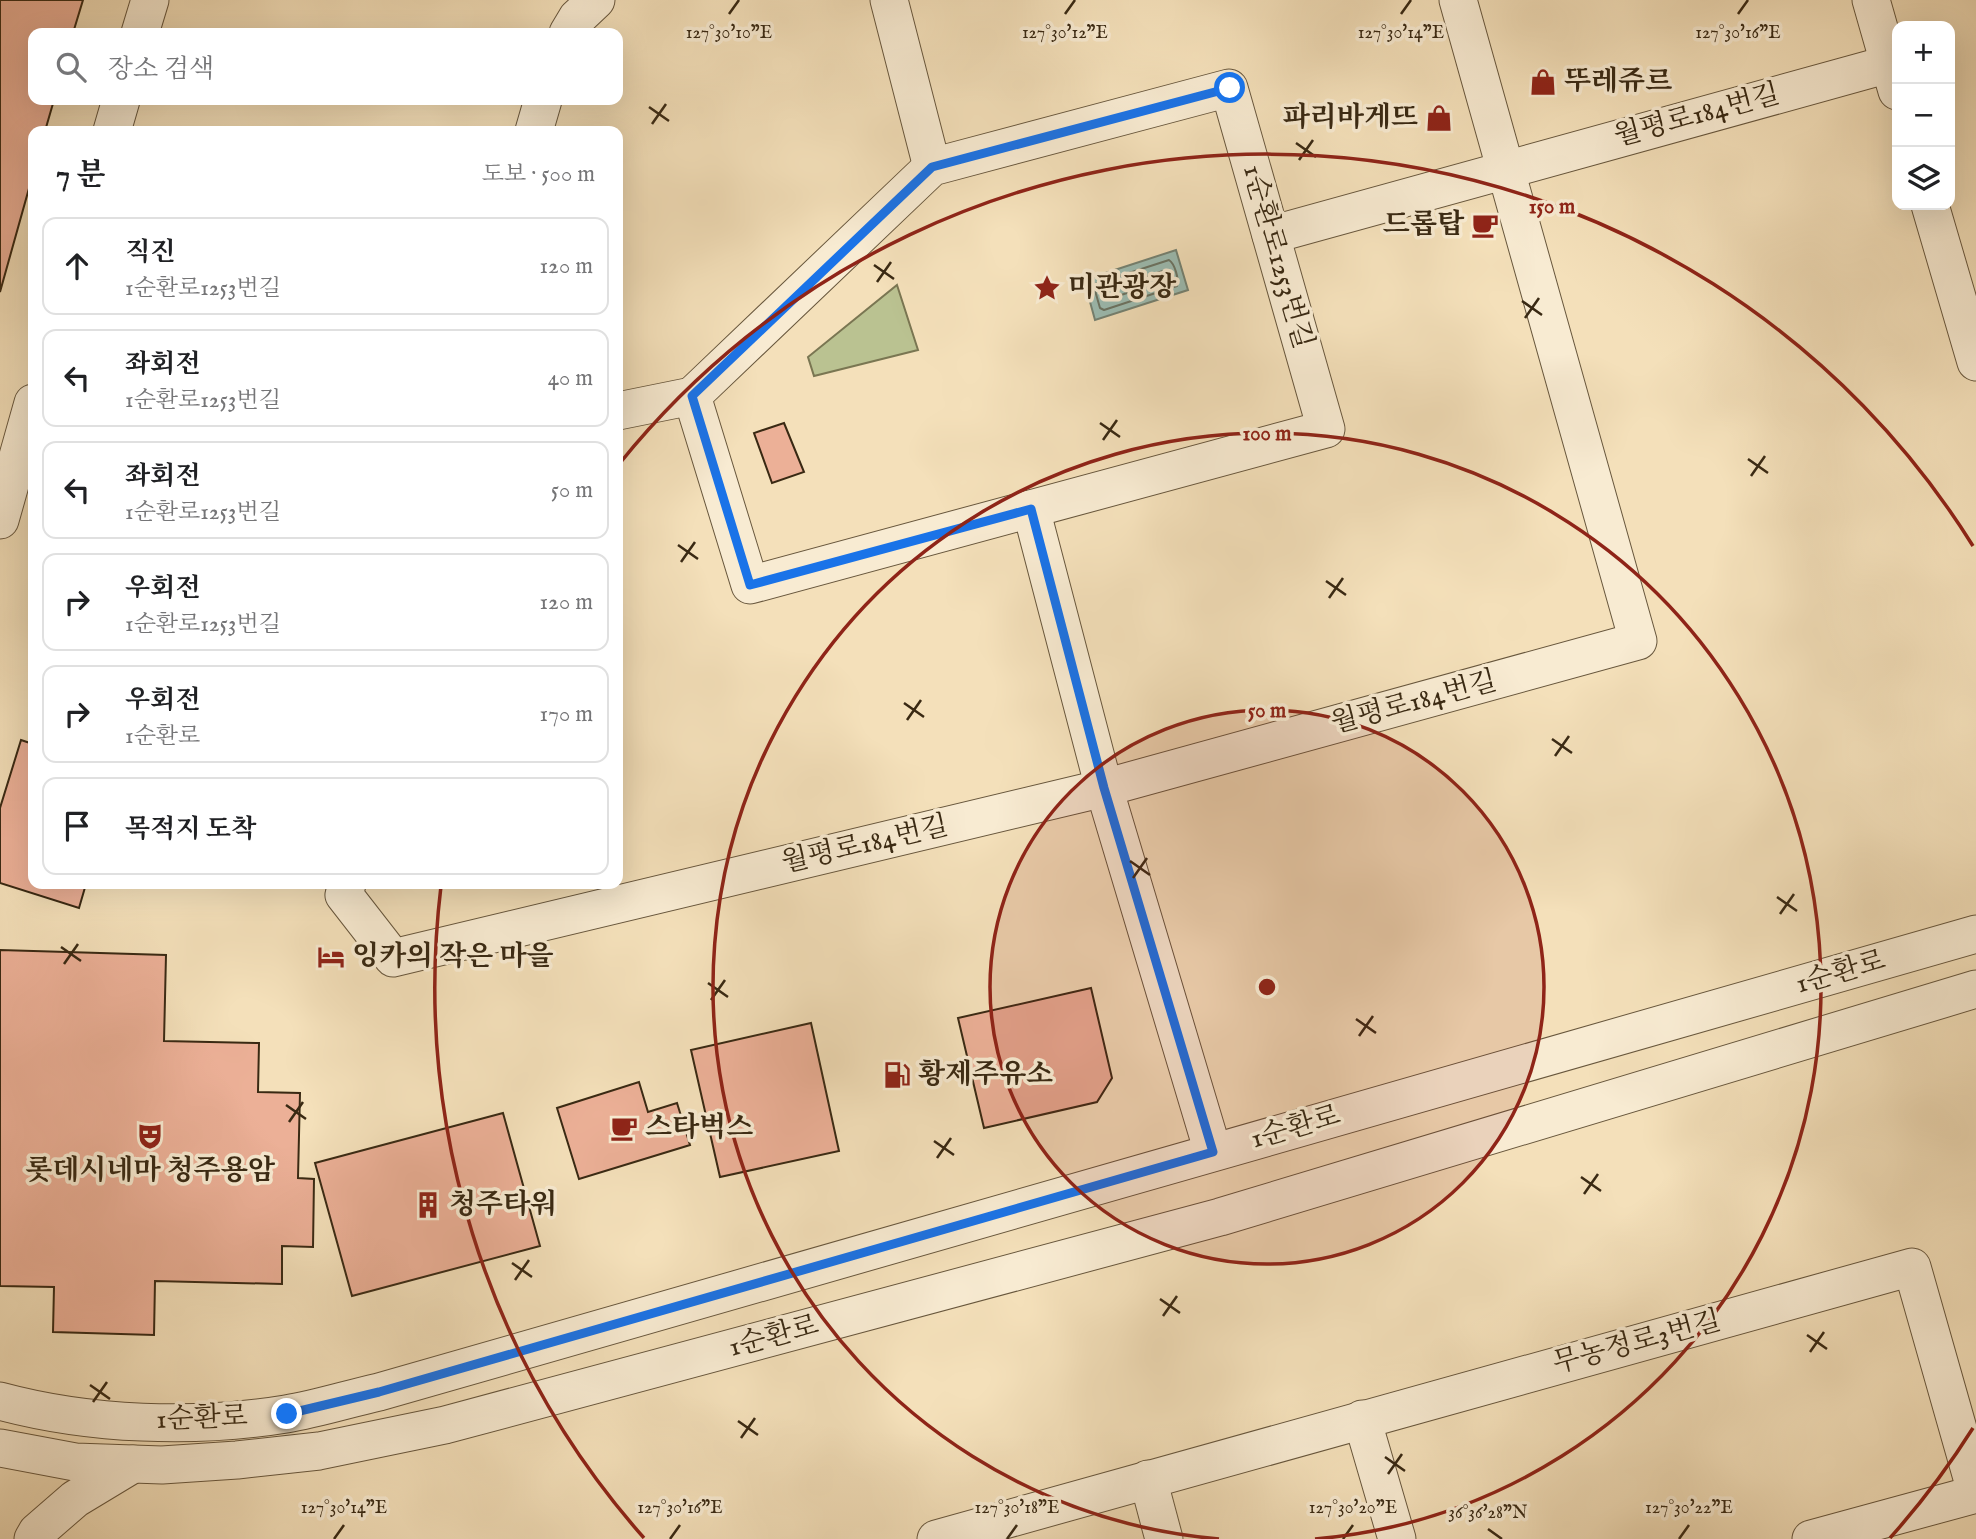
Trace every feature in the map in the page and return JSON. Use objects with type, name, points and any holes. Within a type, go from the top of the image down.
[{"type":"street","points":[[142,28],[150,0]]},
{"type":"street","points":[[571,28],[577,18],[596,0]]},
{"type":"street","points":[[889,0],[932,167]]},
{"type":"street","name":"월평로184번길","points":[[345,889],[344,895],[393,958],[1104,788],[1638,641],[1458,0]]},
{"type":"street","points":[[1871,0],[1892,74]]},
{"type":"street","name":"월평로184번길","points":[[1506,169],[1892,78]]},
{"type":"street","name":"1순환로1253번길","points":[[1230,88],[1271,235],[1326,429],[750,585],[692,396],[932,167],[1230,88]]},
{"type":"street","points":[[113,126],[120,105]]},
{"type":"street","points":[[535,126],[542,105]]},
{"type":"street","points":[[1271,235],[1506,169]]},
{"type":"street","points":[[1931,210],[1976,362]]},
{"type":"street","points":[[623,410],[692,396]]},
{"type":"street","points":[[0,520],[28,421]]},
{"type":"street","points":[[1031,509],[1104,788],[1213,1152]]},
{"type":"street","name":"1순환로","points":[[5,1401],[81,1416],[160,1422],[225,1422],[287,1414],[379,1392],[1976,934]]},
{"type":"street","name":"1순환로","points":[[0,1448],[75,1462],[162,1465],[306,1452],[446,1425],[1220,1217],[1976,989]]},
{"type":"street","name":"무농정로3번길","points":[[936,1539],[1912,1267],[1976,1493]]},
{"type":"street","points":[[1362,1419],[1397,1539]]},
{"type":"street","points":[[33,1539],[37,1532],[75,1499],[133,1464]]},
{"type":"street","points":[[1148,1479],[1164,1539]]},
{"type":"street","points":[[1811,1539],[1976,1493]]},
{"type":"green space","points":[[897,285],[918,350],[814,376],[808,357]]},
{"type":"water","points":[[1176,250],[1188,290],[1095,320],[1084,280]]},
{"type":"building","points":[[0,0],[83,0],[75,28],[28,28],[28,105],[53,105],[46,126],[28,126],[28,192],[0,292]]},
{"type":"building","points":[[784,423],[804,472],[772,483],[754,433]]},
{"type":"building","points":[[21,740],[28,742],[28,889],[85,889],[79,908],[0,883],[0,808]]},
{"type":"building","name":"롯데시네마 청주용암","points":[[0,950],[166,955],[164,1041],[259,1043],[258,1092],[300,1093],[298,1178],[314,1179],[313,1247],[282,1246],[282,1284],[155,1281],[154,1335],[53,1332],[54,1287],[0,1286]]},
{"type":"building","points":[[1091,988],[1112,1078],[1097,1102],[984,1128],[958,1018]]},
{"type":"building","points":[[811,1023],[839,1151],[720,1177],[691,1050]]},
{"type":"building","name":"스타벅스","points":[[639,1082],[648,1112],[677,1103],[690,1145],[579,1179],[557,1108]]},
{"type":"building","name":"청주타워","points":[[503,1113],[540,1246],[352,1296],[315,1163]]},
{"type":"place","name":"뚜레쥬르","points":[[1543,82]]},
{"type":"place","name":"파리바게뜨","points":[[1439,118]]},
{"type":"place","name":"드롭탑","points":[[1485,225]]},
{"type":"place","name":"미관광장","points":[[1047,288]]},
{"type":"place","name":"잉카의 작은 마을","points":[[331,957]]},
{"type":"place","name":"황제주유소","points":[[897,1075]]},
{"type":"place","name":"스타벅스","points":[[624,1128]]},
{"type":"place","name":"롯데시네마 청주용암","points":[[150,1136]]},
{"type":"place","name":"청주타워","points":[[428,1205]]},
{"type":"route","points":[[287,1414],[379,1392],[1213,1152],[1104,788],[1031,509],[750,585],[692,396],[932,167],[1230,88]]}]
